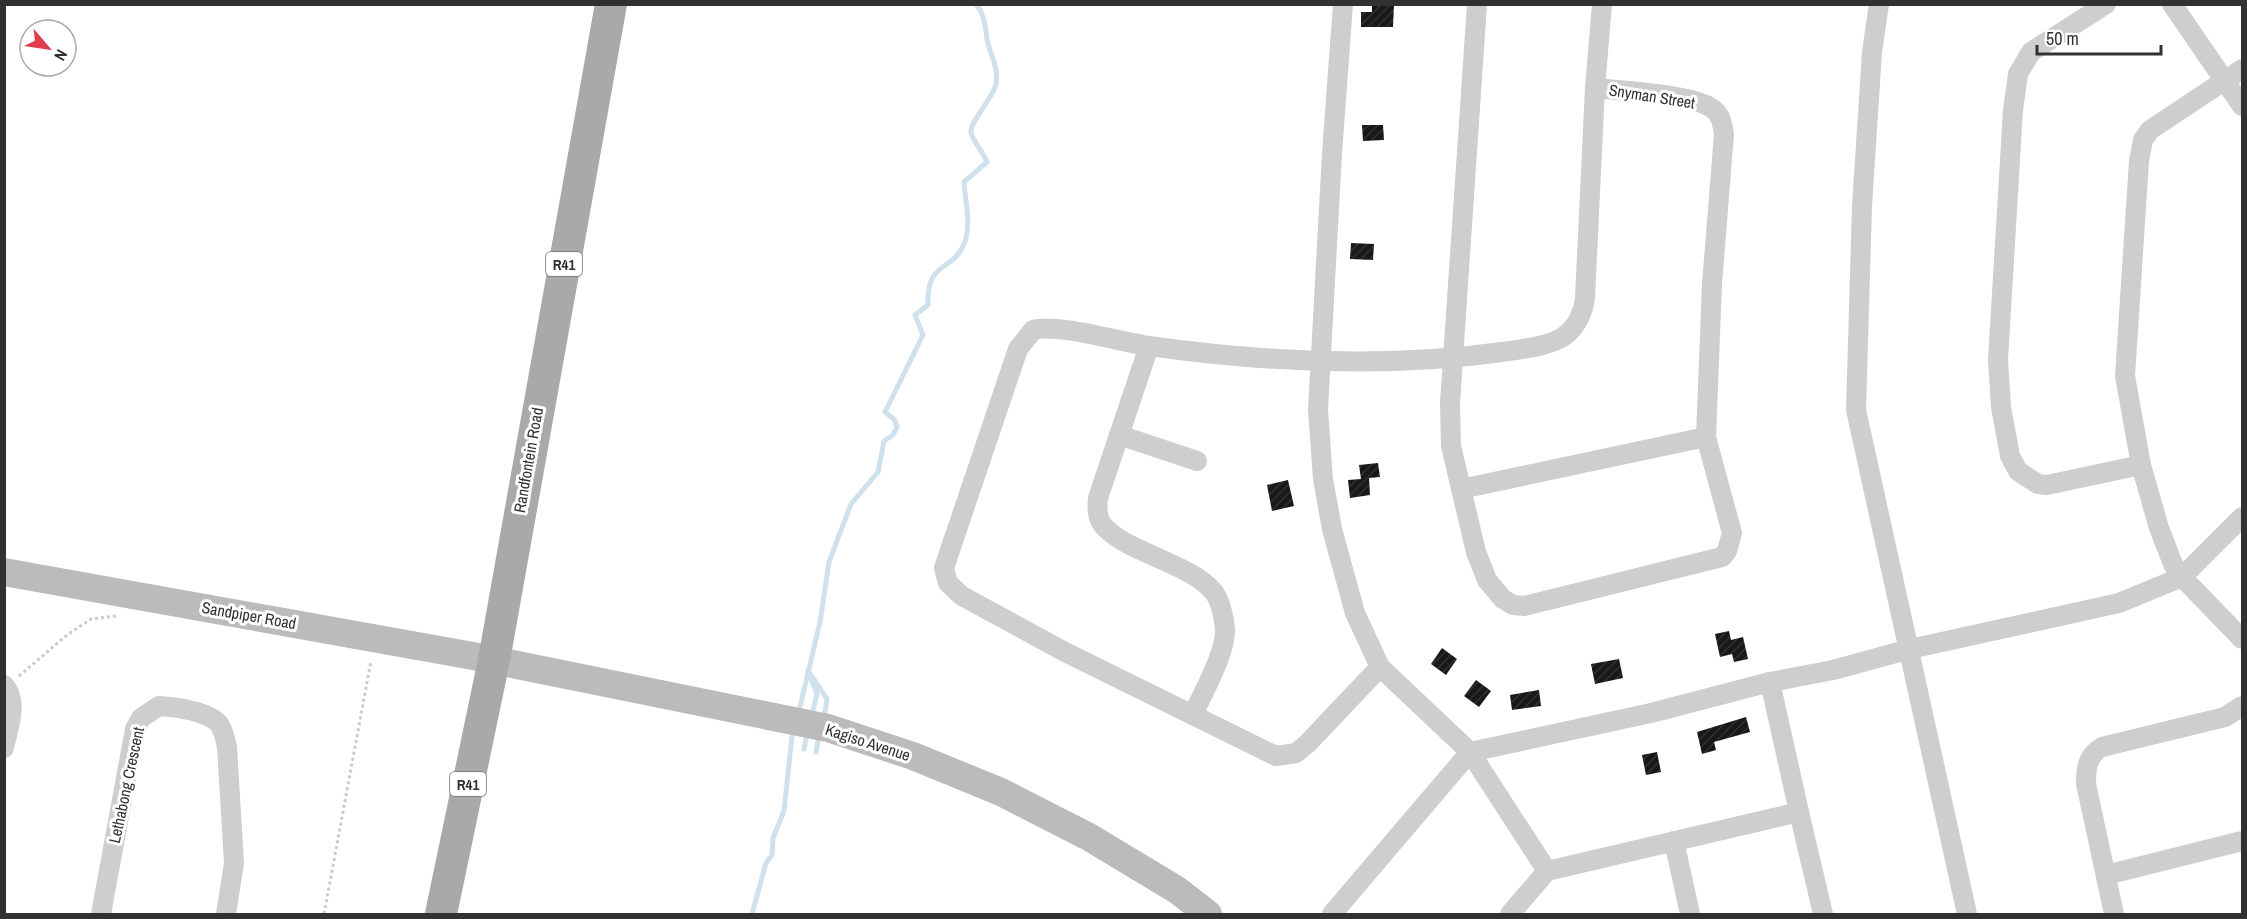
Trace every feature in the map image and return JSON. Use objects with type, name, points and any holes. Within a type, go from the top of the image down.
[{"type":"main road","name":"Randfontein Road","points":[[441,915],[494,660],[611,4]]},
{"type":"street","points":[[1343,4],[1332,153],[1318,410],[1319,446],[1332,529],[1355,613],[1380,667],[1470,752],[1547,871]]},
{"type":"street","points":[[1478,4],[1453,359],[1450,446],[1461,489],[1706,436]]},
{"type":"street","points":[[1595,88],[1602,4]]},
{"type":"street","points":[[1879,4],[1872,51],[1862,206],[1856,410],[1910,649],[1966,915]]},
{"type":"street","points":[[2106,4],[2031,52],[2018,74],[2012,133],[1998,384],[2010,456],[2018,471],[2028,478],[2047,485],[2141,465]]},
{"type":"street","points":[[2172,4],[2242,106]]},
{"type":"street","points":[[2242,69],[2161,122],[2143,140],[2139,161],[2125,357],[2125,376],[2141,465],[2159,528],[2173,564],[2182,577],[2242,639]]},
{"type":"street","name":"Snyman Street","points":[[1193,714],[1065,652],[962,596],[954,590],[944,576],[945,560],[1018,349],[1025,338],[1033,330],[1042,327],[1149,346],[1232,356],[1321,359],[1453,359],[1547,343],[1562,337],[1578,321],[1585,298],[1595,88],[1692,100],[1712,108],[1722,119],[1724,134],[1713,284],[1706,436],[1731,525],[1731,541],[1727,551],[1715,560],[1539,604],[1513,605],[1494,592],[1487,580],[1476,552],[1461,489]]},
{"type":"street","points":[[1149,346],[1098,498],[1098,515],[1102,524],[1118,537],[1200,580],[1215,593],[1225,629],[1223,645],[1193,714],[1265,752],[1285,756],[1296,753],[1307,744],[1380,667]]},
{"type":"street","points":[[1119,435],[1197,461]]},
{"type":"street","points":[[1332,915],[1470,752],[1651,713],[1770,682],[1833,670],[1910,649],[2119,603],[2182,577],[2242,518]]},
{"type":"street","name":"Sandpiper Road","points":[[4,572],[494,660]]},
{"type":"street","name":"Kagiso Avenue","points":[[494,660],[828,728],[912,756],[1001,792],[1089,837],[1177,890],[1208,915]]},
{"type":"street","points":[[1770,682],[1823,915]]},
{"type":"street","points":[[4,748],[12,706],[6,686]]},
{"type":"street","name":"Lethabong Crescent","points":[[101,915],[135,729],[141,718],[159,706],[205,716],[214,720],[224,733],[227,747],[234,863],[226,915]]},
{"type":"street","points":[[2114,915],[2086,784],[2086,768],[2093,752],[2102,747],[2225,717],[2242,706]]},
{"type":"street","points":[[1510,915],[1547,871],[1799,812]]},
{"type":"street","points":[[2106,875],[2242,840]]},
{"type":"street","points":[[1674,841],[1690,915]]},
{"type":"path","points":[[6,686],[67,635],[91,620],[122,615]]},
{"type":"path","points":[[324,915],[375,638]]},
{"type":"building","points":[[1372,4],[1394,4],[1393,27],[1361,27],[1361,12],[1372,12]]},
{"type":"building","points":[[1362,125],[1383,125],[1384,140],[1363,141]]},
{"type":"building","points":[[1351,243],[1374,244],[1373,260],[1350,259]]},
{"type":"building","points":[[1378,463],[1380,477],[1369,478],[1370,495],[1350,498],[1348,480],[1361,479],[1359,465]]},
{"type":"building","points":[[1288,480],[1294,506],[1272,511],[1267,485]]},
{"type":"building","points":[[1729,631],[1731,640],[1743,637],[1748,659],[1734,662],[1732,654],[1720,657],[1715,634]]},
{"type":"building","points":[[1442,648],[1457,659],[1446,675],[1431,664]]},
{"type":"building","points":[[1619,659],[1623,678],[1595,684],[1591,664]]},
{"type":"building","points":[[1476,680],[1491,691],[1479,707],[1464,696]]},
{"type":"building","points":[[1539,690],[1541,706],[1512,710],[1510,695]]},
{"type":"building","points":[[1746,717],[1750,732],[1714,742],[1716,750],[1702,754],[1697,732]]},
{"type":"building","points":[[1657,752],[1661,772],[1646,775],[1642,755]]},
{"type":"waterway","points":[[800,707],[820,622],[829,562],[851,504],[878,472],[884,441],[893,435],[897,427],[894,419],[885,412],[923,335],[915,315],[928,305],[931,280],[959,253],[964,244],[968,229],[964,182],[987,162],[972,136],[971,128],[991,96],[997,78],[983,16],[975,4]]},
{"type":"waterway","points":[[808,671],[827,699],[825,712]]},
{"type":"waterway","points":[[811,678],[817,694],[813,710]]},
{"type":"waterway","points":[[752,914],[766,863],[772,855],[773,838],[784,811],[792,736]]},
{"type":"waterway","points":[[804,749],[806,739]]},
{"type":"waterway","points":[[816,752],[818,741]]}]
